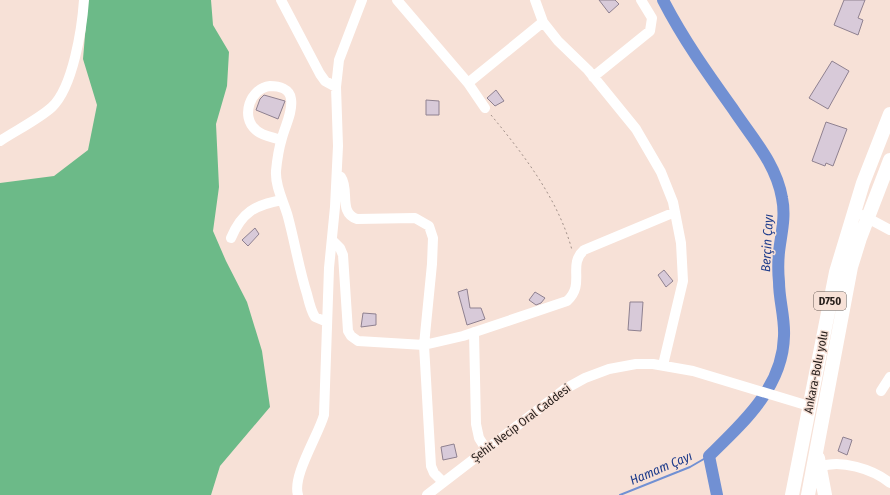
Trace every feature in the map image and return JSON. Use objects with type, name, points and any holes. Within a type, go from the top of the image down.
[{"type":"highway","name":"Ankara-Bolu yolu","points":[[792,495],[836,272],[854,212],[890,114]]},
{"type":"highway","name":"Ankara-Bolu yolu","points":[[808,495],[848,281],[868,217],[890,160]]},
{"type":"highway","points":[[816,451],[825,495]]},
{"type":"street","points":[[0,141],[46,112],[59,99],[74,58],[81,28],[84,0]]},
{"type":"street","points":[[281,0],[320,74],[325,81],[336,87]]},
{"type":"street","points":[[298,495],[297,485],[300,470],[320,429],[324,415],[327,322],[337,175],[338,146],[336,87],[339,60],[362,0]]},
{"type":"street","points":[[398,0],[468,83],[485,108]]},
{"type":"street","points":[[535,0],[543,22],[558,41],[593,77],[636,129],[661,172],[673,202],[681,243],[683,281],[663,365]]},
{"type":"street","points":[[593,77],[650,31],[652,18],[641,0]]},
{"type":"street","points":[[468,83],[543,22]]},
{"type":"street","points":[[282,140],[257,131],[249,119],[251,100],[256,92],[261,88],[271,86],[279,87],[286,90],[290,95],[290,112],[282,140],[276,172],[278,185],[288,217],[300,272],[314,315],[320,321],[327,322]]},
{"type":"street","points":[[337,175],[342,178],[344,183],[346,211],[354,218],[414,218],[423,221],[431,229],[433,238],[432,264],[424,345],[431,466],[434,473],[443,482]]},
{"type":"street","points":[[231,238],[237,224],[245,215],[265,204],[282,200]]},
{"type":"street","points":[[332,240],[340,248],[343,255],[346,320],[348,331],[351,336],[358,340],[424,345],[474,332],[567,300],[576,287],[576,263],[578,256],[584,250],[675,212]]},
{"type":"street","points":[[854,212],[868,217],[890,230]]},
{"type":"street","points":[[474,332],[476,424],[479,438],[486,448]]},
{"type":"street","name":"Şehit Necip Oral Caddesi","points":[[426,495],[551,399],[585,378],[618,367],[636,364],[663,365],[693,371],[810,406]]},
{"type":"street","points":[[881,392],[885,382],[890,377]]},
{"type":"street","points":[[820,468],[830,464],[843,464],[879,476],[890,483]]},
{"type":"path","points":[[485,108],[512,140],[551,199],[564,224],[572,250],[578,256]]},
{"type":"green space","points":[[88,0],[211,0],[213,25],[229,52],[227,86],[216,124],[219,187],[213,231],[226,261],[247,302],[262,351],[270,407],[220,466],[211,495],[0,495],[0,183],[54,176],[88,150],[97,105],[83,59]]},
{"type":"building","points":[[599,0],[615,0],[619,4],[609,13]]},
{"type":"building","points":[[844,0],[865,0],[858,18],[863,20],[858,35],[834,25]]},
{"type":"building","points":[[832,61],[849,71],[828,109],[809,98]]},
{"type":"building","points":[[496,90],[504,101],[495,106],[487,98]]},
{"type":"building","points":[[264,95],[285,101],[278,119],[256,110],[260,99]]},
{"type":"building","points":[[426,100],[439,101],[439,115],[426,115]]},
{"type":"building","points":[[826,122],[847,129],[833,166],[826,163],[825,166],[812,161]]},
{"type":"building","points":[[255,228],[259,234],[248,246],[242,240]]},
{"type":"building","points":[[664,270],[673,281],[666,287],[658,275]]},
{"type":"building","points":[[467,289],[470,308],[481,308],[485,319],[467,325],[458,292]]},
{"type":"building","points":[[535,292],[545,298],[541,303],[536,305],[529,300]]},
{"type":"building","points":[[630,302],[643,302],[641,331],[628,330]]},
{"type":"building","points":[[363,313],[376,314],[376,325],[361,327]]},
{"type":"building","points":[[843,437],[852,440],[847,455],[838,451]]},
{"type":"building","points":[[454,444],[457,457],[443,460],[441,447]]},
{"type":"waterway","name":"Berçin Çayı","points":[[663,0],[696,56],[769,162],[779,185],[783,205],[778,267],[784,329],[782,354],[777,372],[759,403],[709,456],[717,495]]},
{"type":"waterway","name":"Hamam Çayı","points":[[620,495],[690,467],[709,456]]}]
